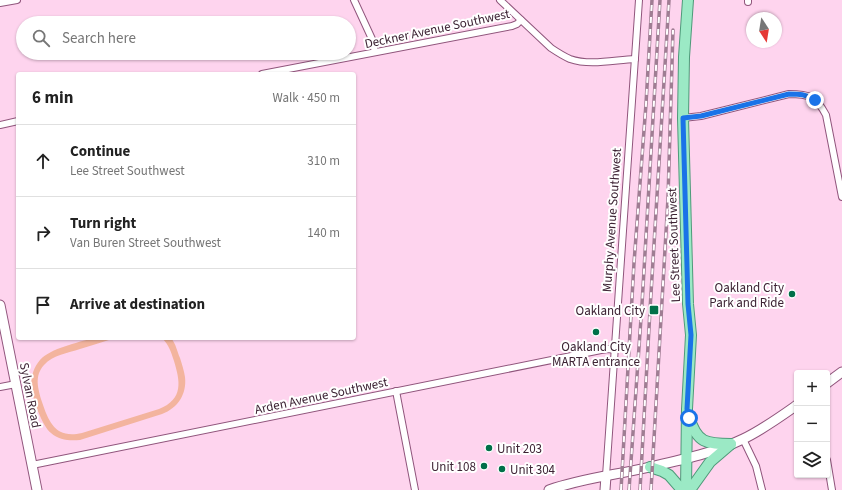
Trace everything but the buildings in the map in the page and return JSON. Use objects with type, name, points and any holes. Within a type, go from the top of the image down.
[{"type":"main road","name":"Lee Street Southwest","points":[[686,490],[687,409],[691,335],[687,289],[683,118],[684,57],[688,0]]},
{"type":"main road","name":"Sylvan Road","points":[[0,305],[37,490]]},
{"type":"main road","points":[[830,381],[842,372]]},
{"type":"main road","points":[[549,490],[650,467],[715,450],[743,439],[771,423],[796,406]]},
{"type":"main road","points":[[687,409],[691,424],[699,438],[714,444],[730,444]]},
{"type":"main road","points":[[690,490],[710,462],[730,444]]},
{"type":"main road","points":[[650,467],[669,475],[682,490]]},
{"type":"main road","name":"Murphy Avenue Southwest","points":[[606,476],[606,490]]},
{"type":"street","points":[[0,3],[17,0]]},
{"type":"street","points":[[354,0],[372,39],[375,52]]},
{"type":"street","name":"Murphy Avenue Southwest","points":[[606,476],[616,350],[639,0]]},
{"type":"street","points":[[504,1],[550,48],[570,59],[591,62],[635,58]]},
{"type":"street","name":"Deckner Avenue Southwest","points":[[356,56],[512,26],[521,20]]},
{"type":"street","name":"Deckner Avenue Southwest","points":[[272,72],[334,60]]},
{"type":"street","points":[[683,118],[701,116],[789,94],[809,96],[822,107],[826,115],[842,197]]},
{"type":"street","points":[[0,125],[16,121]]},
{"type":"street","name":"Arden Avenue Southwest","points":[[32,465],[601,350],[616,350]]},
{"type":"street","points":[[0,387],[16,384]]},
{"type":"street","points":[[396,391],[415,490]]},
{"type":"street","points":[[743,439],[756,466],[762,490]]},
{"type":"street","points":[[830,478],[832,490]]},
{"type":"shaded area","points":[[86,340],[108,340],[56,357],[44,365],[41,369],[38,378],[38,387],[45,410],[55,428],[66,434],[82,433],[159,409],[173,400],[178,389],[178,376],[171,352],[164,340],[172,340],[175,345],[185,377],[183,395],[173,408],[162,414],[80,440],[64,440],[51,433],[44,424],[35,404],[31,385],[33,372],[40,360],[51,352]]},
{"type":"railway","points":[[621,490],[634,263],[652,0]]},
{"type":"railway","points":[[629,490],[642,304],[660,0]]},
{"type":"railway","points":[[640,490],[669,0]]},
{"type":"railway","points":[[651,490],[668,198],[673,30]]},
{"type":"place","name":"Oakland City Park and Ride","points":[[792,294]]},
{"type":"place","name":"Oakland City","points":[[654,310]]},
{"type":"place","name":"Oakland City MARTA entrance","points":[[596,332]]},
{"type":"place","name":"Unit 203","points":[[489,448]]},
{"type":"place","name":"Unit 108","points":[[484,466]]},
{"type":"place","name":"Unit 304","points":[[502,469]]},
{"type":"route","points":[[689,418],[687,409],[691,335],[688,304],[683,118],[701,116],[789,94],[801,94],[809,96],[815,100]]}]
